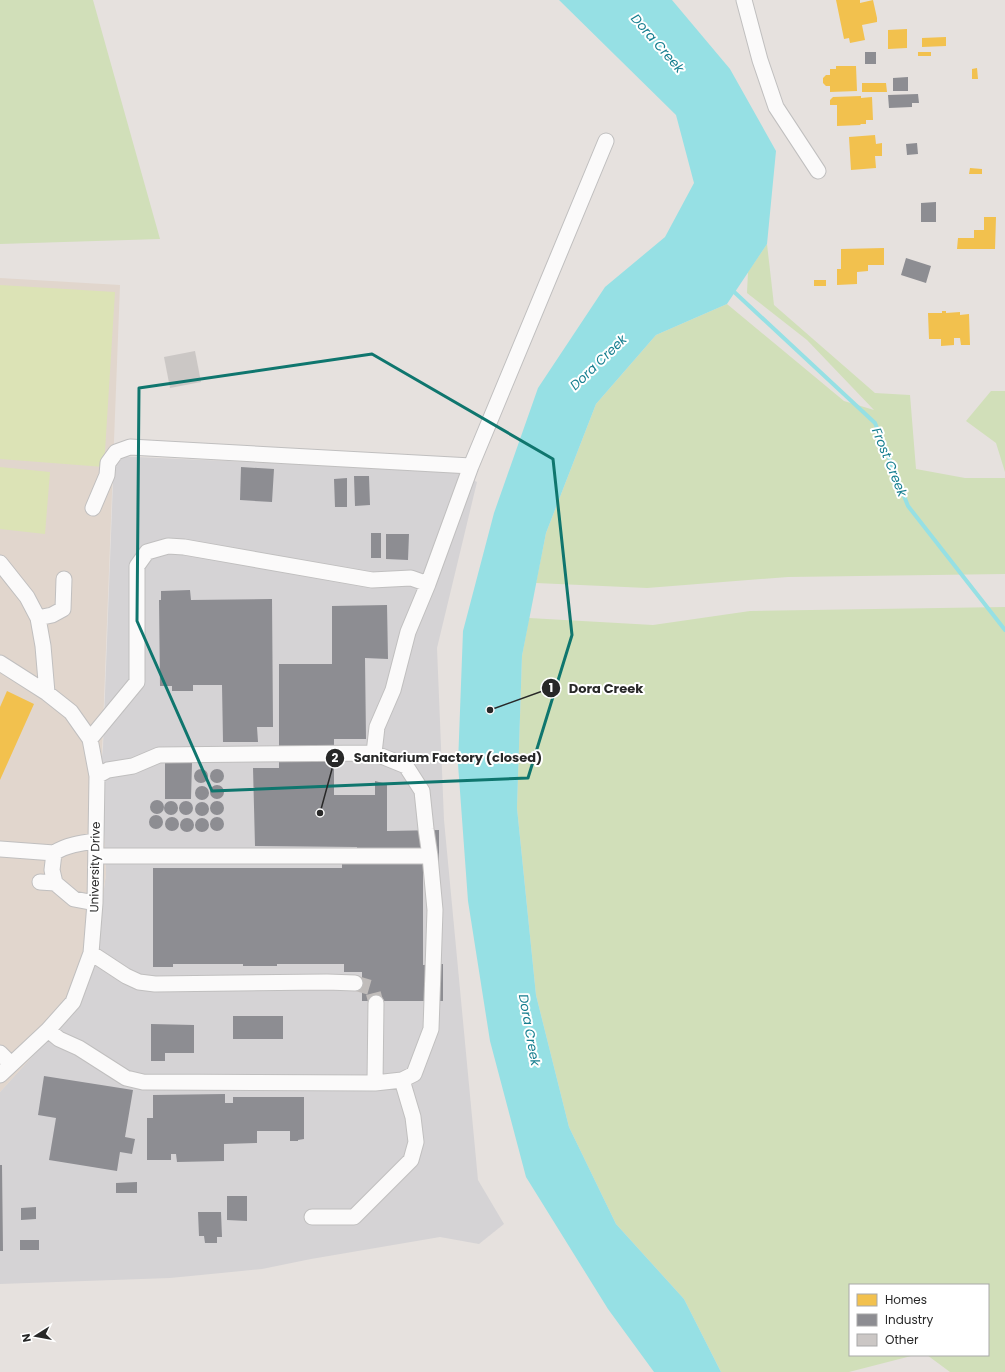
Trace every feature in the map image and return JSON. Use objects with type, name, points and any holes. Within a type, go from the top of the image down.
[{"type":"lane","points":[[744,0],[760,60],[776,107],[818,171]]},
{"type":"lane","points":[[374,753],[377,727],[393,690],[408,632],[428,584],[471,466],[606,141]]},
{"type":"lane","points":[[93,508],[107,475],[108,463],[116,452],[130,447],[471,466]]},
{"type":"lane","points":[[90,739],[137,682],[137,566],[147,552],[168,546],[184,547],[372,580],[410,578],[428,584]]},
{"type":"lane","points":[[0,563],[28,597],[38,618],[43,646],[47,692]]},
{"type":"lane","points":[[38,618],[52,615],[63,608],[64,579]]},
{"type":"lane","name":"University Drive","points":[[0,1075],[48,1030],[73,1002],[91,953],[95,903],[97,776],[90,739],[70,712],[47,692],[3,664]]},
{"type":"lane","points":[[48,1030],[126,1078],[143,1082],[376,1083],[402,1080],[414,1074],[431,1029],[435,910],[430,856],[422,790],[406,766],[374,753],[159,755],[133,766],[108,770],[97,776]]},
{"type":"lane","points":[[0,849],[54,853],[60,849],[77,844],[96,841]]},
{"type":"lane","points":[[54,853],[52,870],[55,883]]},
{"type":"lane","points":[[96,856],[430,856]]},
{"type":"lane","points":[[40,882],[55,883],[74,899],[95,903]]},
{"type":"lane","points":[[91,953],[126,976],[139,982],[155,984],[327,982],[355,984]]},
{"type":"lane","points":[[376,1003],[376,1083]]},
{"type":"lane","points":[[0,1053],[11,1064]]},
{"type":"lane","points":[[312,1217],[354,1217],[411,1160],[416,1142],[413,1117],[402,1080]]},
{"type":"highlighted area","points":[[372,354],[553,459],[572,635],[528,778],[212,791],[137,621],[139,388]]},
{"type":"shaded area","points":[[0,278],[120,285],[101,778],[106,874],[96,946],[75,1009],[0,1092]]},
{"type":"shaded area","points":[[114,456],[454,471],[477,482],[437,648],[444,820],[478,1180],[504,1224],[479,1244],[440,1237],[262,1269],[170,1278],[0,1284],[0,1092],[75,1009],[96,946],[106,874],[101,767]]},
{"type":"green space","points":[[0,0],[93,0],[160,239],[0,244]]},
{"type":"green space","points":[[767,244],[774,305],[875,393],[910,395],[916,469],[965,478],[1005,478],[1005,574],[788,577],[647,588],[536,583],[546,533],[596,404],[656,335],[727,304],[844,401],[874,410],[807,340],[747,293],[748,272]]},
{"type":"green space","points":[[0,285],[115,292],[104,467],[0,459]]},
{"type":"green space","points":[[991,391],[1005,391],[1005,472],[996,443],[966,421]]},
{"type":"green space","points":[[0,467],[50,472],[45,534],[0,529]]},
{"type":"green space","points":[[1005,607],[1005,1372],[950,1372],[928,1356],[989,1356],[989,1284],[849,1284],[849,1356],[911,1356],[849,1372],[721,1372],[684,1299],[616,1224],[569,1127],[536,995],[517,808],[522,656],[529,618],[653,625],[750,611]]},
{"type":"water","name":"Dora Creek","points":[[559,0],[672,0],[730,69],[776,151],[767,244],[727,304],[656,335],[596,404],[546,533],[522,656],[517,808],[536,995],[569,1127],[616,1224],[684,1299],[721,1372],[654,1372],[608,1309],[526,1177],[490,1041],[468,901],[458,764],[463,631],[494,513],[538,388],[605,287],[665,237],[694,183],[676,115]]},
{"type":"building: Homes","points":[[836,0],[860,0],[860,3],[873,0],[877,22],[862,25],[865,40],[850,43],[849,38],[844,39]]},
{"type":"building: Homes","points":[[907,29],[907,48],[888,49],[888,30]]},
{"type":"building: Homes","points":[[946,37],[946,46],[922,47],[922,38]]},
{"type":"building: Homes","points":[[918,52],[931,52],[931,56],[918,56]]},
{"type":"building: Homes","points":[[836,66],[856,66],[857,91],[830,92],[830,86],[826,86],[823,83],[823,78],[826,75],[830,75],[830,69],[836,69]]},
{"type":"building: Homes","points":[[977,68],[978,79],[972,79],[972,69]]},
{"type":"building: Homes","points":[[862,83],[886,83],[887,92],[862,92]]},
{"type":"building: Homes","points":[[861,96],[861,98],[872,97],[873,120],[866,120],[866,124],[860,124],[861,125],[837,126],[837,105],[830,105],[830,100],[833,97]]},
{"type":"building: Homes","points":[[875,135],[876,144],[882,143],[882,156],[875,156],[876,168],[851,170],[849,137]]},
{"type":"building: Homes","points":[[970,168],[982,169],[982,174],[969,174]]},
{"type":"building: Homes","points":[[984,217],[996,217],[995,249],[957,249],[958,238],[974,238],[974,230],[984,230]]},
{"type":"building: Homes","points":[[884,248],[884,265],[868,265],[868,271],[857,272],[857,284],[837,285],[837,269],[841,269],[841,249]]},
{"type":"building: Homes","points":[[814,280],[826,280],[826,286],[814,286]]},
{"type":"building: Homes","points":[[942,311],[946,311],[946,313],[960,312],[960,315],[969,314],[970,345],[961,345],[960,338],[954,338],[954,345],[941,346],[941,339],[929,339],[928,313],[942,313]]},
{"type":"building: Homes","points":[[7,691],[34,704],[0,780],[0,707]]},
{"type":"building: Industry","points":[[865,52],[876,52],[876,64],[865,64]]},
{"type":"building: Industry","points":[[908,77],[908,91],[893,91],[893,78]]},
{"type":"building: Industry","points":[[918,94],[919,103],[912,103],[912,107],[889,108],[888,95]]},
{"type":"building: Industry","points":[[917,143],[918,154],[907,155],[906,144]]},
{"type":"building: Industry","points":[[936,202],[936,222],[921,222],[921,203]]},
{"type":"building: Industry","points":[[906,258],[931,266],[926,283],[901,275]]},
{"type":"building: Industry","points":[[241,467],[274,469],[272,502],[240,500]]},
{"type":"building: Industry","points":[[354,476],[369,476],[370,505],[355,506]]},
{"type":"building: Industry","points":[[347,478],[347,507],[335,507],[334,479]]},
{"type":"building: Industry","points":[[371,533],[381,533],[381,558],[371,558]]},
{"type":"building: Industry","points":[[386,534],[409,534],[408,560],[386,559]]},
{"type":"building: Industry","points":[[190,590],[191,600],[272,599],[273,727],[257,727],[258,742],[223,742],[222,685],[193,685],[193,691],[172,691],[172,686],[160,686],[159,600],[161,600],[161,591]]},
{"type":"building: Industry","points":[[387,605],[388,659],[365,658],[366,739],[334,739],[334,795],[375,795],[375,781],[387,784],[387,831],[439,830],[439,870],[423,869],[423,965],[443,964],[443,1001],[362,1001],[362,972],[344,972],[344,964],[277,964],[277,966],[243,966],[243,964],[173,964],[173,967],[153,967],[153,868],[342,868],[342,864],[357,864],[357,847],[255,846],[253,768],[279,768],[279,664],[332,664],[332,606]]},
{"type":"building: Industry","points":[[165,763],[192,763],[191,799],[165,799]]},
{"type":"building: Industry","points":[[198,769],[204,769],[208,773],[208,779],[204,783],[198,783],[194,779],[194,773]]},
{"type":"building: Industry","points":[[214,769],[220,769],[224,773],[224,779],[220,783],[214,783],[210,779],[210,773]]},
{"type":"building: Industry","points":[[214,785],[220,785],[224,789],[224,795],[220,799],[214,799],[210,795],[210,789]]},
{"type":"building: Industry","points":[[199,786],[205,786],[209,790],[209,796],[205,800],[199,800],[195,796],[195,790]]},
{"type":"building: Industry","points":[[154,800],[160,800],[164,804],[164,810],[160,814],[154,814],[150,810],[150,804]]},
{"type":"building: Industry","points":[[168,801],[174,801],[178,805],[178,811],[174,815],[168,815],[164,811],[164,805]]},
{"type":"building: Industry","points":[[183,801],[189,801],[193,805],[193,811],[189,815],[183,815],[179,811],[179,805]]},
{"type":"building: Industry","points":[[214,801],[220,801],[224,805],[224,811],[220,815],[214,815],[210,811],[210,805]]},
{"type":"building: Industry","points":[[199,802],[205,802],[209,806],[209,812],[205,816],[199,816],[195,812],[195,806]]},
{"type":"building: Industry","points":[[153,815],[159,815],[163,819],[163,825],[159,829],[153,829],[149,825],[149,819]]},
{"type":"building: Industry","points":[[169,817],[175,817],[179,821],[179,827],[175,831],[169,831],[165,827],[165,821]]},
{"type":"building: Industry","points":[[214,817],[220,817],[224,821],[224,827],[220,831],[214,831],[210,827],[210,821]]},
{"type":"building: Industry","points":[[184,818],[190,818],[194,822],[194,828],[190,832],[184,832],[180,828],[180,822]]},
{"type":"building: Industry","points":[[199,818],[205,818],[209,822],[209,828],[205,832],[199,832],[195,828],[195,822]]},
{"type":"building: Industry","points":[[233,1016],[283,1016],[283,1039],[233,1039]]},
{"type":"building: Industry","points":[[151,1024],[194,1025],[194,1053],[165,1053],[165,1061],[151,1061]]},
{"type":"building: Industry","points":[[44,1076],[133,1090],[125,1137],[135,1139],[132,1154],[120,1152],[117,1171],[49,1160],[56,1118],[38,1115]]},
{"type":"building: Industry","points":[[225,1094],[225,1103],[233,1103],[233,1097],[304,1097],[304,1139],[290,1141],[290,1131],[257,1131],[257,1143],[224,1144],[224,1161],[177,1162],[176,1154],[171,1154],[171,1160],[147,1160],[147,1118],[153,1118],[153,1095]]},
{"type":"building: Industry","points":[[0,1165],[2,1165],[3,1251],[0,1251]]},
{"type":"building: Industry","points":[[137,1182],[137,1193],[116,1193],[116,1183]]},
{"type":"building: Industry","points":[[227,1196],[247,1196],[247,1221],[227,1220]]},
{"type":"building: Industry","points":[[36,1207],[36,1219],[21,1220],[21,1208]]},
{"type":"building: Industry","points":[[198,1212],[221,1212],[222,1237],[217,1237],[217,1243],[205,1243],[204,1236],[199,1236]]},
{"type":"building: Industry","points":[[20,1240],[39,1240],[39,1250],[20,1250]]},
{"type":"building: Other","points":[[195,351],[201,382],[170,388],[164,357]]},
{"type":"waterway","name":"Frost Creek","points":[[731,289],[875,423],[908,506],[1005,630]]},
{"type":"tunnel","points":[[355,983],[372,988],[376,1003]]},
{"type":"place","name":"Dora Creek","points":[[490,710]]},
{"type":"place","name":"Sanitarium Factory (closed)","points":[[320,813]]}]
